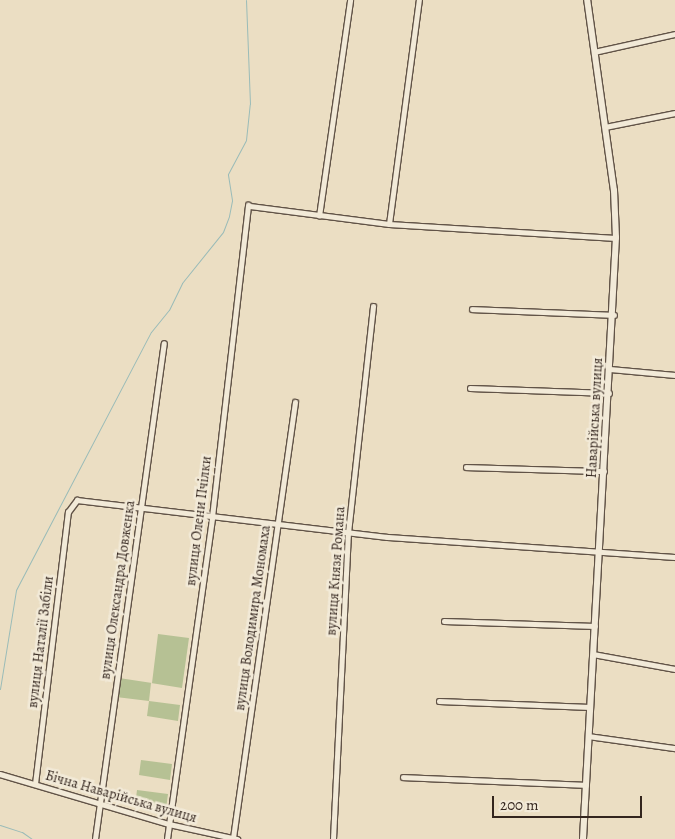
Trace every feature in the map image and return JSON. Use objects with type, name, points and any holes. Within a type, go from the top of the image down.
[{"type":"street","points":[[350,0],[319,216],[389,224],[616,238]]},
{"type":"street","points":[[389,224],[420,0]]},
{"type":"street","name":"Наварійська вулиця","points":[[583,839],[614,315],[616,238],[614,191],[587,0]]},
{"type":"street","points":[[594,52],[675,34]]},
{"type":"street","points":[[605,127],[675,112]]},
{"type":"street","name":"вулиця Олени Пчілки","points":[[167,839],[212,517],[249,206],[319,216]]},
{"type":"street","name":"вулиця Князя Романа","points":[[333,839],[348,533],[373,306]]},
{"type":"street","points":[[472,309],[614,315]]},
{"type":"street","name":"вулиця Олександра Довженка","points":[[95,839],[164,344]]},
{"type":"street","points":[[610,369],[675,375]]},
{"type":"street","points":[[470,388],[609,393]]},
{"type":"street","name":"вулиця Володимира Мономаха","points":[[235,838],[295,402]]},
{"type":"street","points":[[466,466],[604,471]]},
{"type":"street","name":"вулиця Наталії Забіли","points":[[35,784],[68,512],[73,503],[81,499],[141,507]]},
{"type":"street","points":[[141,507],[387,537],[600,551],[675,558]]},
{"type":"street","points":[[444,621],[595,626]]},
{"type":"street","points":[[593,654],[675,669]]},
{"type":"street","points":[[439,701],[590,706]]},
{"type":"street","points":[[588,736],[675,748]]},
{"type":"street","name":"Бічна Наварійська вулиця","points":[[0,774],[100,802],[169,824],[235,838]]},
{"type":"street","points":[[403,777],[586,785]]},
{"type":"green space","points":[[158,634],[189,638],[182,688],[151,683],[149,701],[116,697],[119,678],[152,683]]},
{"type":"green space","points":[[149,701],[180,705],[178,721],[147,716]]},
{"type":"green space","points":[[141,760],[172,764],[170,780],[139,775]]},
{"type":"green space","points":[[137,790],[168,794],[165,816],[135,807]]},
{"type":"waterway","points":[[0,689],[16,590],[151,332],[169,310],[182,283],[223,232],[229,216],[232,200],[228,174],[246,140],[250,104],[246,0]]},
{"type":"waterway","points":[[0,825],[22,832],[32,839]]}]
